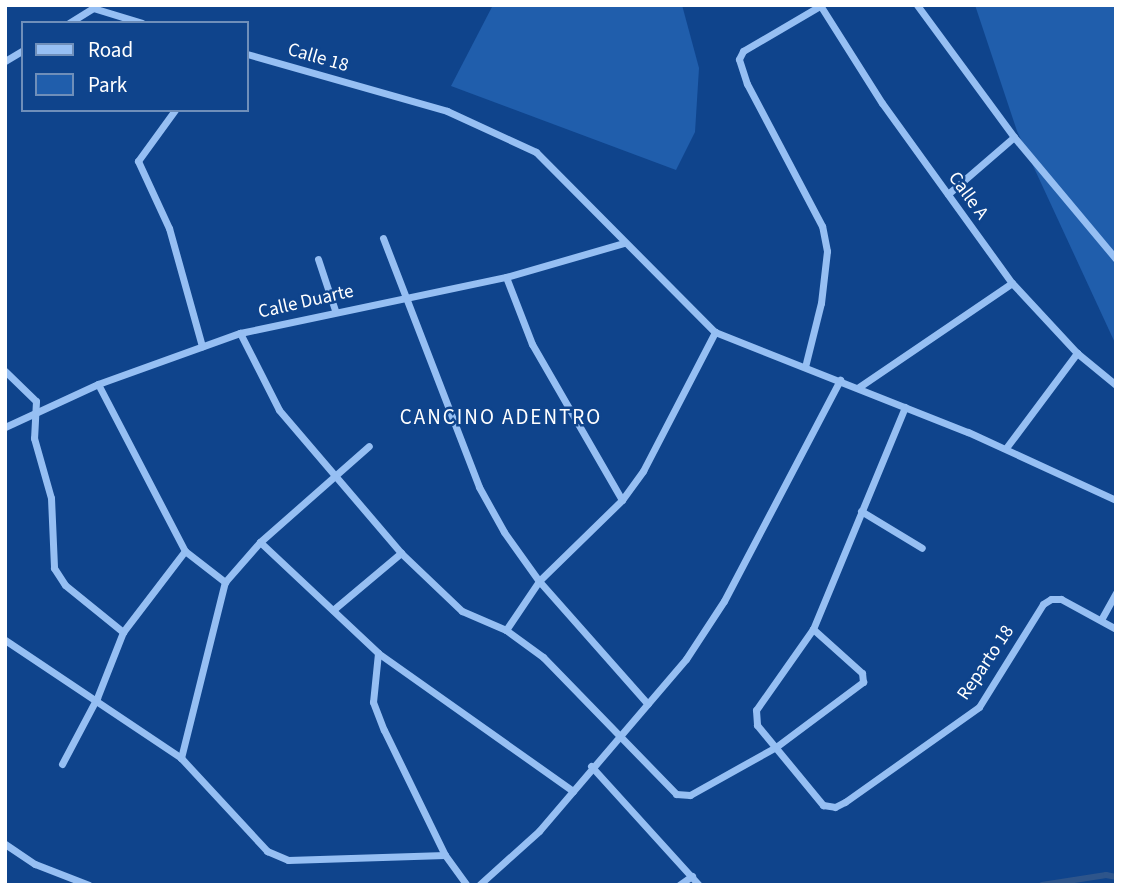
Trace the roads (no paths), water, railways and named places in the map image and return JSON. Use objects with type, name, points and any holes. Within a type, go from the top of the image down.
[{"type":"street","points":[[917,5],[1014,137],[1116,259]]},
{"type":"street","points":[[805,367],[821,303],[827,251],[822,226],[747,84],[739,59],[743,51],[820,6]]},
{"type":"street","name":"Calle A","points":[[820,6],[1012,283],[1077,353],[1116,385]]},
{"type":"street","points":[[72,21],[93,8],[135,21]]},
{"type":"street","points":[[5,61],[21,51]]},
{"type":"street","name":"Calle 18","points":[[248,54],[447,111],[536,152],[715,332]]},
{"type":"street","points":[[174,112],[138,161],[169,228],[202,346]]},
{"type":"street","points":[[948,194],[1014,137]]},
{"type":"street","points":[[383,238],[479,487],[504,532],[540,581],[648,704]]},
{"type":"street","name":"Calle Duarte","points":[[5,427],[35,416],[98,384],[240,333],[335,310],[506,277],[624,243]]},
{"type":"street","points":[[318,259],[335,310]]},
{"type":"street","points":[[506,277],[532,344],[622,500]]},
{"type":"street","points":[[859,387],[1012,283]]},
{"type":"street","points":[[506,630],[540,581],[622,500],[675,416],[715,332],[859,387],[1006,448],[1116,500]]},
{"type":"street","points":[[240,333],[279,410],[333,477],[401,553],[444,597],[506,630],[542,657],[682,797],[776,747],[863,682],[862,673],[813,629]]},
{"type":"street","points":[[1006,448],[1077,353]]},
{"type":"street","points":[[5,371],[36,401],[34,438],[51,498],[54,568],[65,585],[123,632]]},
{"type":"street","points":[[479,885],[511,860],[686,659],[724,601],[840,380]]},
{"type":"street","points":[[98,384],[185,551],[225,582]]},
{"type":"street","points":[[776,747],[757,725],[755,709],[813,629],[905,407]]},
{"type":"street","points":[[181,758],[225,582],[260,542],[369,446]]},
{"type":"street","points":[[861,511],[922,548]]},
{"type":"street","points":[[260,542],[378,653],[573,791]]},
{"type":"street","points":[[62,764],[97,698],[123,632],[185,551]]},
{"type":"street","points":[[333,610],[401,553]]},
{"type":"street","points":[[1102,618],[1116,593]]},
{"type":"street","name":"Reparto 18","points":[[776,747],[823,805],[835,807],[979,707],[1043,604],[1061,598],[1102,618],[1116,629]]},
{"type":"street","points":[[5,640],[97,698],[181,758],[267,851],[288,860],[445,855]]},
{"type":"street","points":[[378,653],[373,702],[445,855],[467,885]]},
{"type":"street","points":[[591,766],[699,885]]},
{"type":"street","points":[[5,844],[35,864],[89,885]]},
{"type":"street","points":[[679,885],[692,876]]},
{"type":"waterway","points":[[1042,885],[1106,875],[1116,877]]},
{"type":"district","name":"CANCINO ADENTRO","points":[[501,417]]}]
